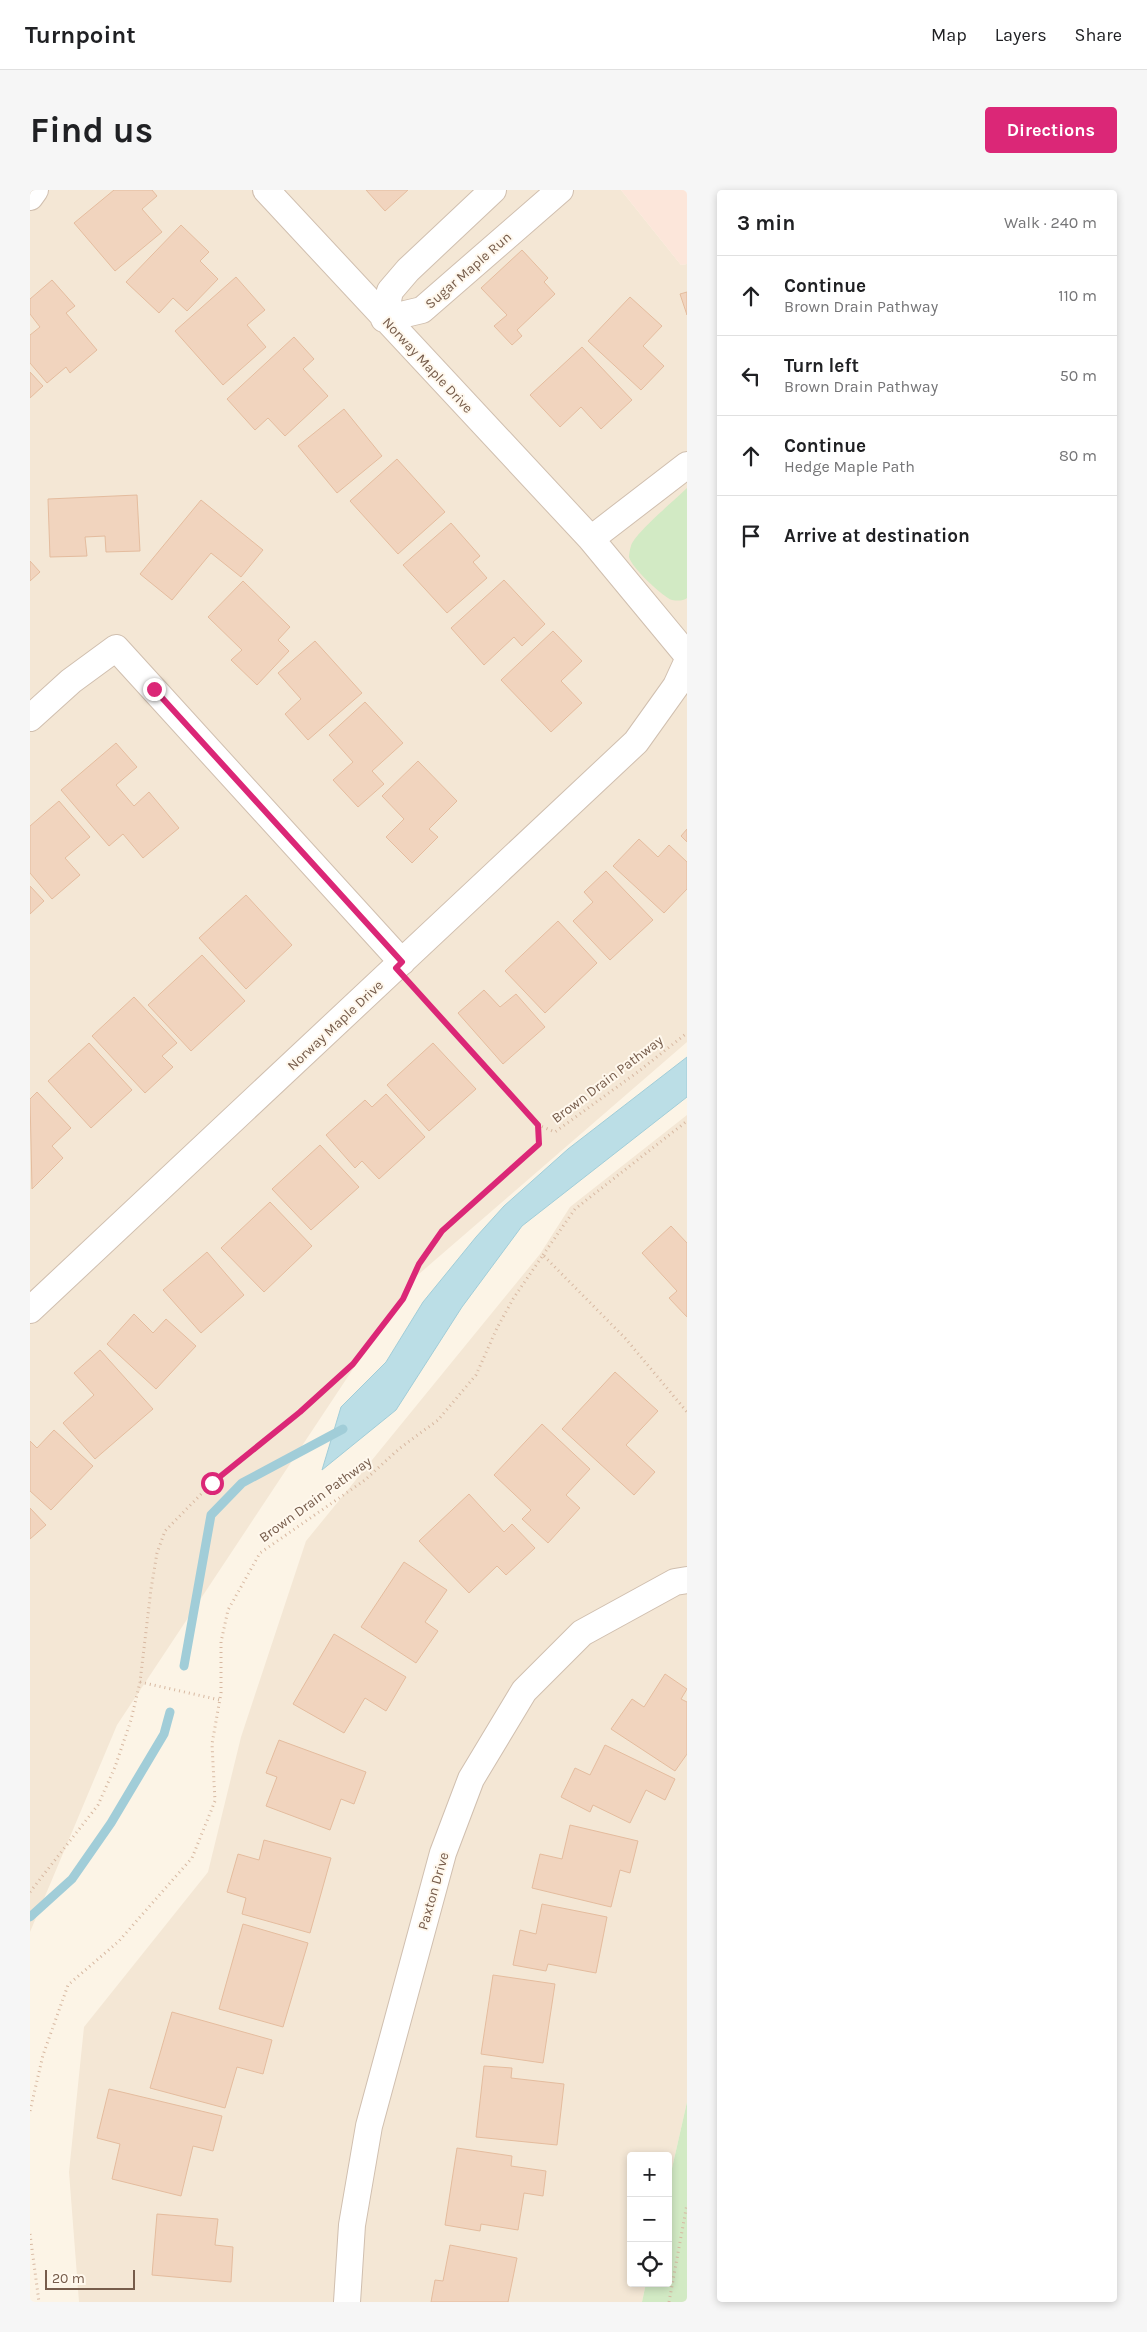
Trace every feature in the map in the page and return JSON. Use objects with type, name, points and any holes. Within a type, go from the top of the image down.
[{"type":"street","points":[[30,197],[35,190]]},
{"type":"street","name":"Norway Maple Drive","points":[[266,190],[384,319],[591,539],[687,654]]},
{"type":"street","points":[[384,319],[390,290],[408,270],[493,190]]},
{"type":"street","name":"Sugar Maple Run","points":[[384,319],[422,310],[560,190]]},
{"type":"street","points":[[591,539],[687,465]]},
{"type":"street","points":[[30,718],[71,681],[116,648],[399,965]]},
{"type":"street","name":"Norway Maple Drive","points":[[30,1310],[636,742],[676,686],[687,662]]},
{"type":"street","name":"Paxton Drive","points":[[347,2302],[352,2226],[368,2126],[443,1853],[471,1779],[524,1691],[582,1633],[675,1582],[687,1580]]},
{"type":"path","name":"Brown Drain Pathway","points":[[399,965],[538,1125],[555,1132],[639,1071],[687,1032]]},
{"type":"path","name":"Brown Drain Pathway","points":[[30,2111],[43,2055],[68,1985],[119,1941],[192,1858],[215,1801],[212,1744],[220,1700],[221,1642],[228,1610],[260,1553],[365,1480],[400,1448],[438,1420],[476,1375],[509,1307],[575,1209],[687,1121]]},
{"type":"path","name":"Brown Drain Pathway","points":[[30,1892],[98,1805],[115,1767],[131,1720],[140,1682],[151,1589],[157,1553],[165,1530],[212,1483],[300,1412],[353,1364],[403,1299],[419,1264],[442,1231],[539,1144],[538,1125]]},
{"type":"path","points":[[544,1255],[625,1338],[687,1412]]},
{"type":"path","points":[[140,1682],[220,1700]]},
{"type":"path","points":[[669,2302],[687,2204]]},
{"type":"path","points":[[30,2234],[39,2302]]},
{"type":"shaded area","points":[[30,190],[621,190],[681,265],[687,264],[687,1042],[412,1280],[117,1725],[30,1932]]},
{"type":"shaded area","points":[[621,190],[687,190],[687,264],[681,265]]},
{"type":"shaded area","points":[[687,1115],[687,2102],[672,2168],[672,2152],[627,2152],[627,2287],[645,2287],[642,2302],[79,2302],[69,2172],[84,2027],[208,1872],[241,1737],[306,1541],[540,1254],[570,1207]]},
{"type":"green space","points":[[687,488],[687,598],[672,600],[635,568],[629,554],[631,546],[639,533]]},
{"type":"green space","points":[[687,2102],[687,2302],[642,2302],[645,2287],[672,2287],[672,2168]]},
{"type":"water","points":[[687,1057],[687,1097],[522,1226],[462,1307],[396,1410],[322,1470],[341,1407],[386,1362],[423,1302],[476,1237],[504,1206],[568,1149]]},
{"type":"building","points":[[114,190],[152,190],[157,196],[142,209],[162,232],[115,271],[74,223]]},
{"type":"building","points":[[366,190],[408,190],[385,211]]},
{"type":"building","points":[[181,225],[209,252],[200,261],[218,279],[187,311],[173,298],[159,313],[126,282]]},
{"type":"building","points":[[522,250],[548,278],[544,282],[555,294],[517,330],[522,336],[512,345],[494,326],[507,315],[481,288]]},
{"type":"building","points":[[236,277],[265,310],[247,325],[266,347],[223,385],[175,331]]},
{"type":"building","points":[[52,280],[75,306],[66,313],[97,350],[70,373],[66,367],[47,383],[30,363],[30,335],[40,327],[30,314],[30,299]]},
{"type":"building","points":[[687,292],[687,315],[680,294]]},
{"type":"building","points":[[630,297],[662,326],[643,346],[664,366],[641,390],[588,341]]},
{"type":"building","points":[[294,337],[314,359],[303,369],[328,396],[285,436],[268,418],[255,430],[227,399]]},
{"type":"building","points":[[582,347],[632,400],[601,429],[581,407],[560,427],[530,395]]},
{"type":"building","points":[[30,372],[43,386],[30,398]]},
{"type":"building","points":[[344,409],[382,456],[337,493],[298,446]]},
{"type":"building","points":[[397,459],[445,512],[398,554],[350,501]]},
{"type":"building","points":[[137,495],[140,551],[106,552],[105,536],[85,537],[87,556],[50,557],[48,499]]},
{"type":"building","points":[[201,500],[263,550],[241,577],[211,553],[172,600],[140,574]]},
{"type":"building","points":[[451,523],[480,556],[473,562],[487,578],[447,613],[403,565]]},
{"type":"building","points":[[30,561],[40,572],[30,581]]},
{"type":"building","points":[[504,580],[545,624],[522,646],[514,637],[484,665],[451,628]]},
{"type":"building","points":[[243,581],[290,627],[278,640],[289,651],[257,685],[231,660],[242,650],[208,617]]},
{"type":"building","points":[[553,631],[582,661],[561,681],[582,703],[551,732],[501,680]]},
{"type":"building","points":[[315,641],[362,693],[308,740],[285,714],[301,699],[278,673]]},
{"type":"building","points":[[365,702],[403,743],[372,771],[384,784],[358,807],[333,780],[353,762],[329,735]]},
{"type":"building","points":[[116,743],[137,767],[116,785],[134,806],[149,792],[179,828],[143,858],[123,834],[109,846],[61,790]]},
{"type":"building","points":[[418,761],[457,801],[429,829],[438,837],[412,863],[386,837],[404,819],[382,796]]},
{"type":"building","points":[[59,801],[90,837],[65,858],[80,875],[52,899],[30,873],[30,826]]},
{"type":"building","points":[[687,829],[687,842],[681,836]]},
{"type":"building","points":[[639,839],[658,857],[669,845],[687,862],[687,889],[664,913],[613,866]]},
{"type":"building","points":[[606,871],[653,920],[610,960],[573,921],[593,902],[584,892]]},
{"type":"building","points":[[30,886],[44,901],[30,914]]},
{"type":"building","points":[[246,895],[292,945],[246,989],[199,938]]},
{"type":"building","points":[[558,921],[597,963],[545,1013],[505,971]]},
{"type":"building","points":[[202,955],[245,1001],[191,1051],[148,1005]]},
{"type":"building","points":[[484,990],[500,1007],[516,994],[545,1027],[503,1064],[458,1013]]},
{"type":"building","points":[[134,997],[177,1043],[162,1056],[173,1067],[145,1093],[92,1036]]},
{"type":"building","points":[[89,1043],[132,1090],[91,1128],[48,1081]]},
{"type":"building","points":[[433,1043],[476,1089],[429,1131],[387,1085]]},
{"type":"building","points":[[37,1092],[71,1128],[52,1146],[63,1158],[32,1189],[30,1099]]},
{"type":"building","points":[[386,1094],[425,1137],[379,1179],[362,1161],[355,1168],[326,1135],[365,1100],[372,1107]]},
{"type":"building","points":[[320,1145],[359,1187],[311,1230],[272,1189]]},
{"type":"building","points":[[270,1202],[312,1246],[264,1292],[221,1248]]},
{"type":"building","points":[[671,1226],[687,1243],[687,1317],[669,1298],[677,1291],[642,1253]]},
{"type":"building","points":[[207,1252],[244,1295],[201,1333],[163,1290]]},
{"type":"building","points":[[134,1314],[153,1333],[166,1319],[196,1346],[156,1389],[107,1344]]},
{"type":"building","points":[[100,1350],[153,1409],[95,1459],[63,1423],[94,1395],[74,1373]]},
{"type":"building","points":[[615,1372],[658,1411],[626,1445],[655,1472],[634,1495],[562,1429]]},
{"type":"building","points":[[542,1424],[590,1469],[566,1495],[580,1508],[548,1543],[522,1519],[531,1510],[494,1475]]},
{"type":"building","points":[[54,1430],[93,1466],[51,1510],[30,1491],[30,1441],[37,1448]]},
{"type":"building","points":[[469,1494],[504,1532],[512,1524],[535,1548],[506,1575],[497,1566],[469,1593],[419,1541]]},
{"type":"building","points":[[30,1508],[46,1525],[30,1539]]},
{"type":"building","points":[[404,1562],[447,1590],[425,1622],[438,1631],[416,1663],[361,1627]]},
{"type":"building","points":[[334,1634],[406,1677],[386,1711],[365,1698],[344,1733],[293,1704]]},
{"type":"building","points":[[665,1674],[687,1689],[681,1699],[687,1702],[687,1754],[675,1771],[611,1729],[632,1699],[644,1707]]},
{"type":"building","points":[[279,1740],[366,1772],[354,1804],[341,1799],[330,1830],[266,1806],[277,1777],[266,1773]]},
{"type":"building","points":[[605,1745],[675,1779],[665,1800],[646,1790],[630,1823],[593,1805],[590,1812],[561,1797],[575,1768],[590,1775]]},
{"type":"building","points":[[570,1825],[638,1841],[630,1873],[620,1870],[611,1907],[532,1888],[540,1854],[562,1859]]},
{"type":"building","points":[[264,1840],[331,1858],[310,1933],[242,1914],[246,1898],[227,1892],[238,1854],[259,1860]]},
{"type":"building","points":[[542,1904],[607,1917],[596,1973],[548,1964],[546,1971],[513,1965],[520,1930],[536,1934]]},
{"type":"building","points":[[243,1924],[308,1943],[283,2027],[219,2009]]},
{"type":"building","points":[[493,1975],[555,1984],[543,2063],[481,2054]]},
{"type":"building","points":[[172,2012],[272,2040],[263,2074],[237,2067],[225,2108],[150,2088]]},
{"type":"building","points":[[484,2066],[512,2068],[511,2078],[564,2084],[557,2145],[476,2137]]},
{"type":"building","points":[[109,2089],[222,2116],[213,2151],[193,2146],[181,2196],[112,2179],[120,2144],[97,2138]]},
{"type":"building","points":[[457,2148],[512,2156],[511,2166],[546,2171],[543,2196],[524,2193],[518,2230],[481,2224],[480,2231],[445,2225]]},
{"type":"building","points":[[157,2214],[218,2219],[215,2245],[233,2247],[231,2282],[152,2275]]},
{"type":"building","points":[[450,2245],[517,2258],[508,2302],[431,2302],[435,2280],[443,2281]]},
{"type":"waterway","points":[[184,1666],[211,1515],[242,1483],[343,1429]]},
{"type":"waterway","points":[[30,1917],[72,1879],[111,1823],[164,1734],[170,1712]]},
{"type":"route","points":[[154,689],[374,930],[402,962],[396,968],[538,1125],[539,1144],[442,1231],[419,1264],[403,1299],[353,1364],[255,1450],[212,1483]]}]
